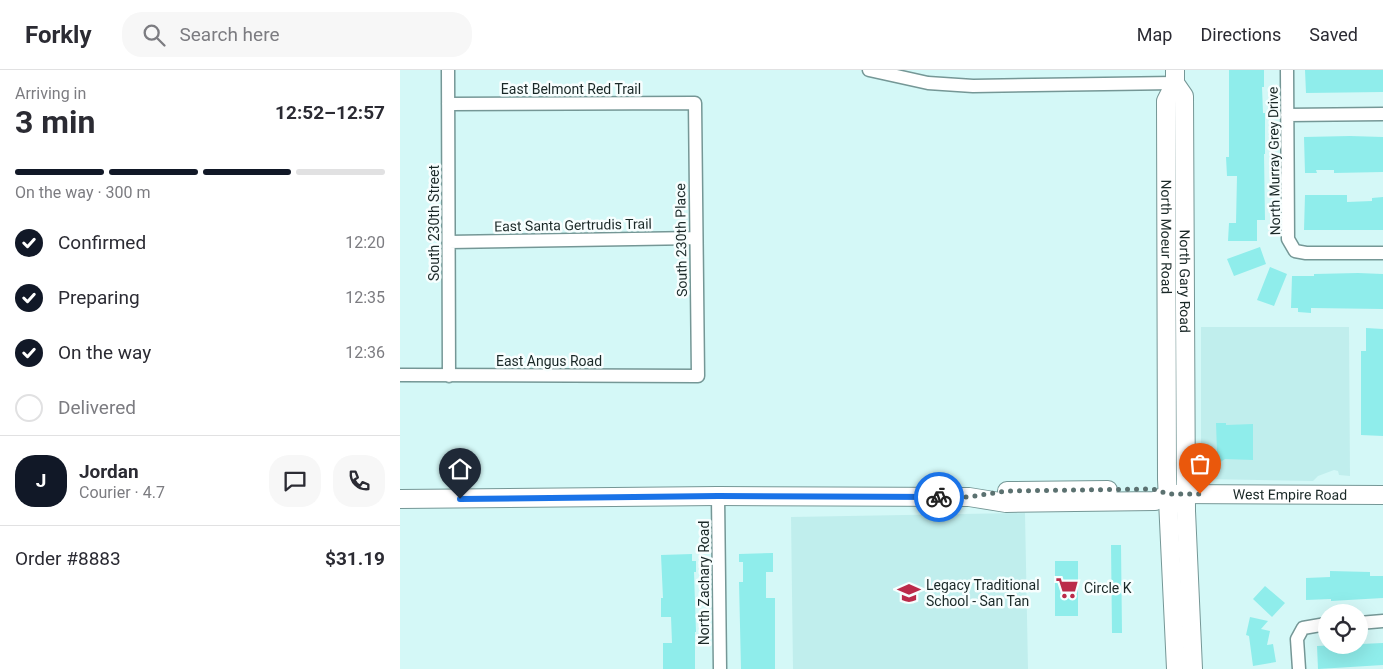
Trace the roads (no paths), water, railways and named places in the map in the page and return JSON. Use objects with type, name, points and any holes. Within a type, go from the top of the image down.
[{"type":"main road","name":"North Moeur Road","points":[[1168,494],[1166,101],[1175,76]]},
{"type":"main road","name":"North Gary Road","points":[[1175,76],[1184,96],[1186,494]]},
{"type":"main road","name":"West Empire Road","points":[[400,499],[718,496],[969,497],[1006,491],[1153,489],[1168,494],[1383,495]]},
{"type":"main road","points":[[1168,494],[1176,669]]},
{"type":"main road","points":[[1186,494],[1194,669]]},
{"type":"street","name":"South 230th Street","points":[[448,70],[449,376]]},
{"type":"street","points":[[870,70],[928,83],[973,86],[1175,76]]},
{"type":"street","name":"North Murray Grey Drive","points":[[1287,70],[1288,239],[1295,251],[1306,253],[1383,253]]},
{"type":"street","name":"East Belmont Red Trail","points":[[448,104],[695,103]]},
{"type":"street","name":"South 230th Place","points":[[695,103],[698,376]]},
{"type":"street","points":[[1287,115],[1383,114]]},
{"type":"street","name":"East Santa Gertrudis Trail","points":[[449,242],[696,238]]},
{"type":"street","name":"East Angus Road","points":[[400,375],[698,376]]},
{"type":"street","name":"North Zachary Road","points":[[718,496],[720,669]]},
{"type":"street","points":[[1368,622],[1383,621]]},
{"type":"street","points":[[1299,669],[1297,639],[1304,628],[1318,625]]},
{"type":"place","name":"Circle K","points":[[1067,588]]},
{"type":"place","name":"Legacy Traditional School - San Tan","points":[[909,593]]}]
